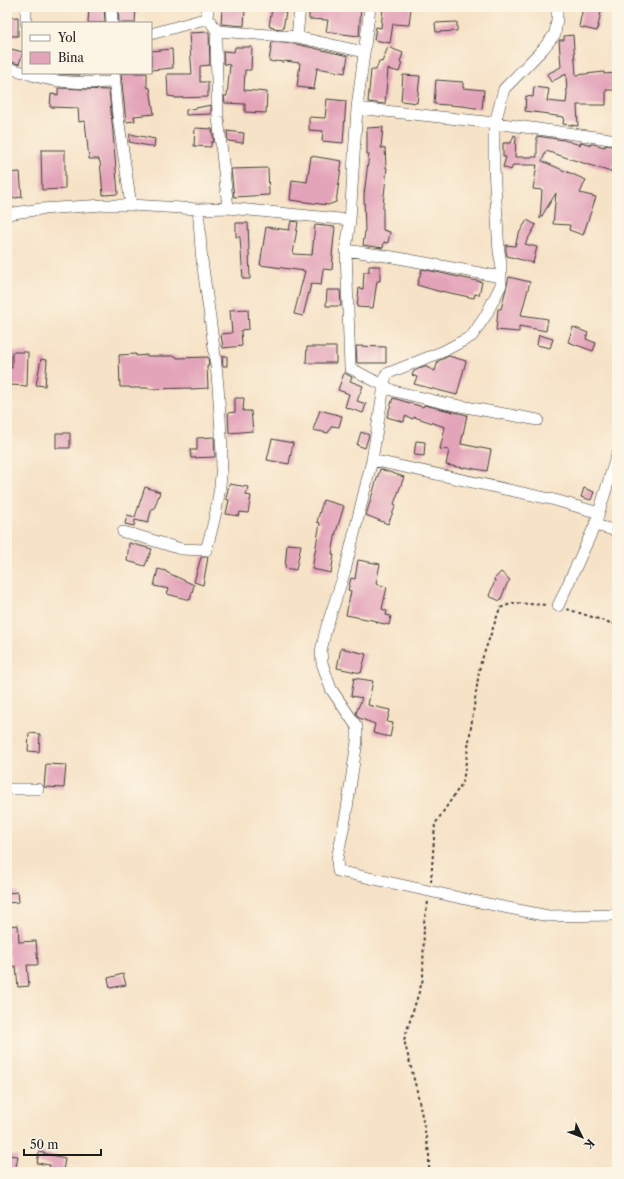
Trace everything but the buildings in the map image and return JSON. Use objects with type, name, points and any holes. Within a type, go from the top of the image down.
[{"type":"street","points":[[26,7],[26,22]]},
{"type":"street","points":[[111,7],[112,22]]},
{"type":"street","points":[[297,37],[300,7]]},
{"type":"street","points":[[370,7],[357,108],[350,220],[346,250],[350,368],[394,391],[444,404],[538,420]]},
{"type":"street","points":[[557,7],[555,34],[543,49],[504,90],[495,123],[494,168],[501,285],[486,315],[472,336],[444,351],[386,374],[372,460],[345,571],[326,629],[321,651],[322,663],[331,689],[357,727],[357,741],[346,815],[337,859],[338,871],[548,916],[617,915]]},
{"type":"street","points":[[152,34],[207,13],[217,31],[218,117],[228,208]]},
{"type":"street","points":[[217,31],[297,37],[364,52]]},
{"type":"street","points":[[7,68],[22,72]]},
{"type":"street","points":[[28,74],[46,79],[82,83],[114,77],[118,117],[131,205]]},
{"type":"street","points":[[357,108],[495,123],[617,140]]},
{"type":"street","points":[[7,214],[41,209],[131,205],[228,208],[350,220]]},
{"type":"street","points":[[123,532],[181,549],[206,550],[217,506],[222,460],[219,390],[202,260],[198,208]]},
{"type":"street","points":[[346,250],[501,277]]},
{"type":"street","points":[[558,606],[595,525],[617,454]]},
{"type":"street","points":[[372,460],[555,500],[599,513]]},
{"type":"street","points":[[595,525],[617,531]]},
{"type":"street","points":[[7,789],[38,789]]},
{"type":"path","points":[[429,1172],[429,1153],[424,1126],[404,1040],[424,979],[424,922],[430,891],[435,824],[463,782],[480,665],[500,608],[513,603],[558,606],[617,625]]}]
